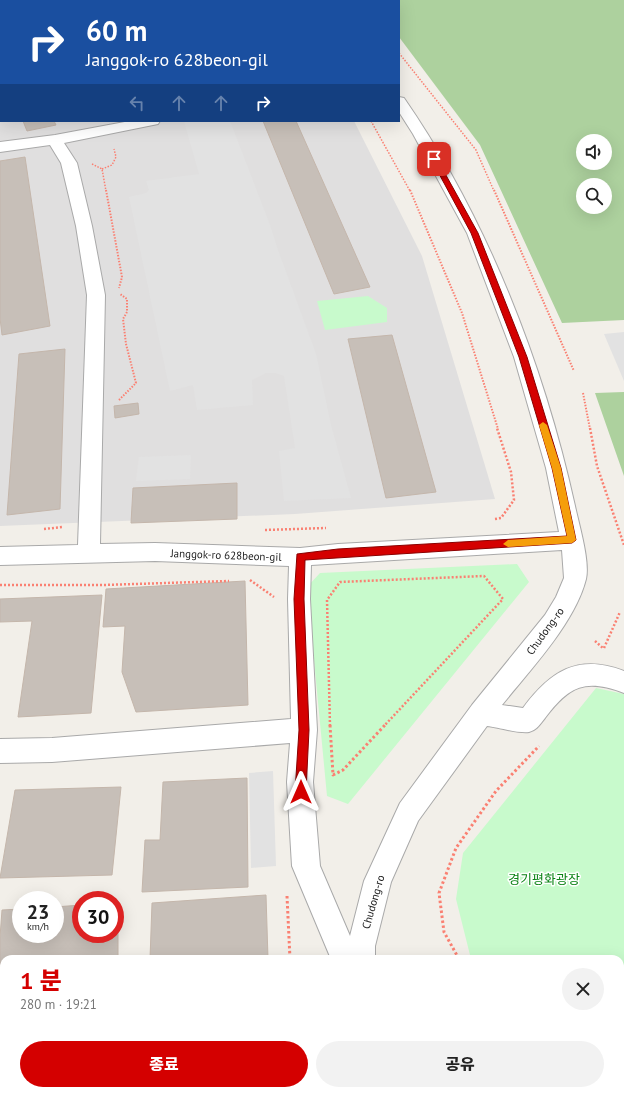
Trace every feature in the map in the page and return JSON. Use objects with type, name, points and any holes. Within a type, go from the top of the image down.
[{"type":"street","name":"Chudong-ro","points":[[361,955],[361,946],[378,881],[409,812],[481,713],[553,622],[565,602],[575,578],[572,540],[556,468],[523,357],[475,233],[421,134],[400,102]]},
{"type":"street","points":[[0,147],[55,140],[148,122]]},
{"type":"street","points":[[55,140],[69,163],[84,226],[96,295],[89,555]]},
{"type":"street","name":"Janggok-ro 628beon-gil","points":[[0,556],[89,555],[155,552],[300,557],[338,553],[572,540]]},
{"type":"street","points":[[300,557],[299,599],[304,730],[300,782],[306,866],[343,955]]},
{"type":"street","points":[[481,713],[528,721],[549,693],[565,680],[583,674],[614,676],[624,682]]},
{"type":"street","points":[[0,751],[52,750],[304,730]]},
{"type":"path","points":[[400,54],[476,150],[574,371]]},
{"type":"path","points":[[372,122],[414,198],[462,313],[511,472],[514,500],[501,518],[489,520]]},
{"type":"path","points":[[90,163],[102,169],[112,165],[116,156],[114,148]]},
{"type":"path","points":[[102,169],[122,277],[122,285],[118,292],[127,299],[127,312],[123,319],[126,344],[136,383],[115,403]]},
{"type":"path","points":[[583,394],[596,466],[624,545]]},
{"type":"path","points":[[258,530],[328,528]]},
{"type":"path","points":[[484,576],[503,599],[343,770],[333,775],[331,757],[327,600],[340,582],[484,576]]},
{"type":"path","points":[[0,585],[103,585],[234,580]]},
{"type":"path","points":[[242,580],[250,580],[278,601]]},
{"type":"path","points":[[604,648],[620,612]]},
{"type":"path","points":[[457,955],[444,932],[439,893],[456,848],[496,791],[544,740]]},
{"type":"path","points":[[286,888],[290,955]]},
{"type":"shaded area","points":[[0,122],[355,122],[422,256],[495,499],[295,514],[0,526]]},
{"type":"shaded area","points":[[184,122],[230,122],[270,225],[316,354],[331,425],[351,498],[284,501],[279,451],[295,448],[284,376],[276,373],[266,373],[252,380],[253,405],[197,410],[193,385],[170,391],[129,197],[146,193],[149,190],[146,181],[199,174]]},
{"type":"shaded area","points":[[624,332],[624,381],[604,334]]},
{"type":"shaded area","points":[[191,455],[190,479],[136,481],[139,457]]},
{"type":"shaded area","points":[[273,771],[276,866],[251,868],[249,773]]},
{"type":"green space","points":[[400,0],[624,0],[624,320],[562,323],[480,145],[400,38]]},
{"type":"green space","points":[[368,296],[387,308],[387,322],[325,330],[317,301]]},
{"type":"green space","points":[[624,392],[624,476],[595,393]]},
{"type":"green space","points":[[517,564],[529,582],[348,804],[327,796],[307,587],[320,573]]},
{"type":"green space","name":"경기평화광장","points":[[596,688],[624,694],[624,955],[470,955],[456,899],[463,853]]},
{"type":"building","points":[[23,122],[54,122],[56,125],[27,131]]},
{"type":"building","points":[[263,122],[296,122],[370,287],[334,294]]},
{"type":"building","points":[[25,157],[50,326],[2,335],[0,318],[0,161]]},
{"type":"building","points":[[392,335],[436,492],[386,498],[348,339]]},
{"type":"building","points":[[65,349],[60,509],[7,515],[19,354]]},
{"type":"building","points":[[138,403],[139,414],[115,418],[114,406]]},
{"type":"building","points":[[237,483],[237,519],[131,523],[133,488]]},
{"type":"building","points":[[245,581],[248,705],[136,712],[122,672],[125,626],[103,627],[106,589]]},
{"type":"building","points":[[102,595],[91,713],[18,717],[32,621],[0,622],[0,599]]},
{"type":"building","points":[[247,778],[248,887],[142,892],[145,840],[160,840],[163,782]]},
{"type":"building","points":[[121,787],[112,875],[0,878],[15,790]]},
{"type":"building","points":[[266,895],[268,955],[150,955],[152,903]]},
{"type":"building","points":[[64,906],[72,906],[72,943],[118,943],[118,955],[0,955],[2,910],[12,909],[12,943],[64,943]]},
{"type":"slow traffic","points":[[508,544],[572,540],[556,468],[543,425]]},
{"type":"route","points":[[301,792],[300,782],[304,730],[299,599],[300,557],[338,553],[572,540],[556,468],[523,357],[475,233],[434,159]]}]
